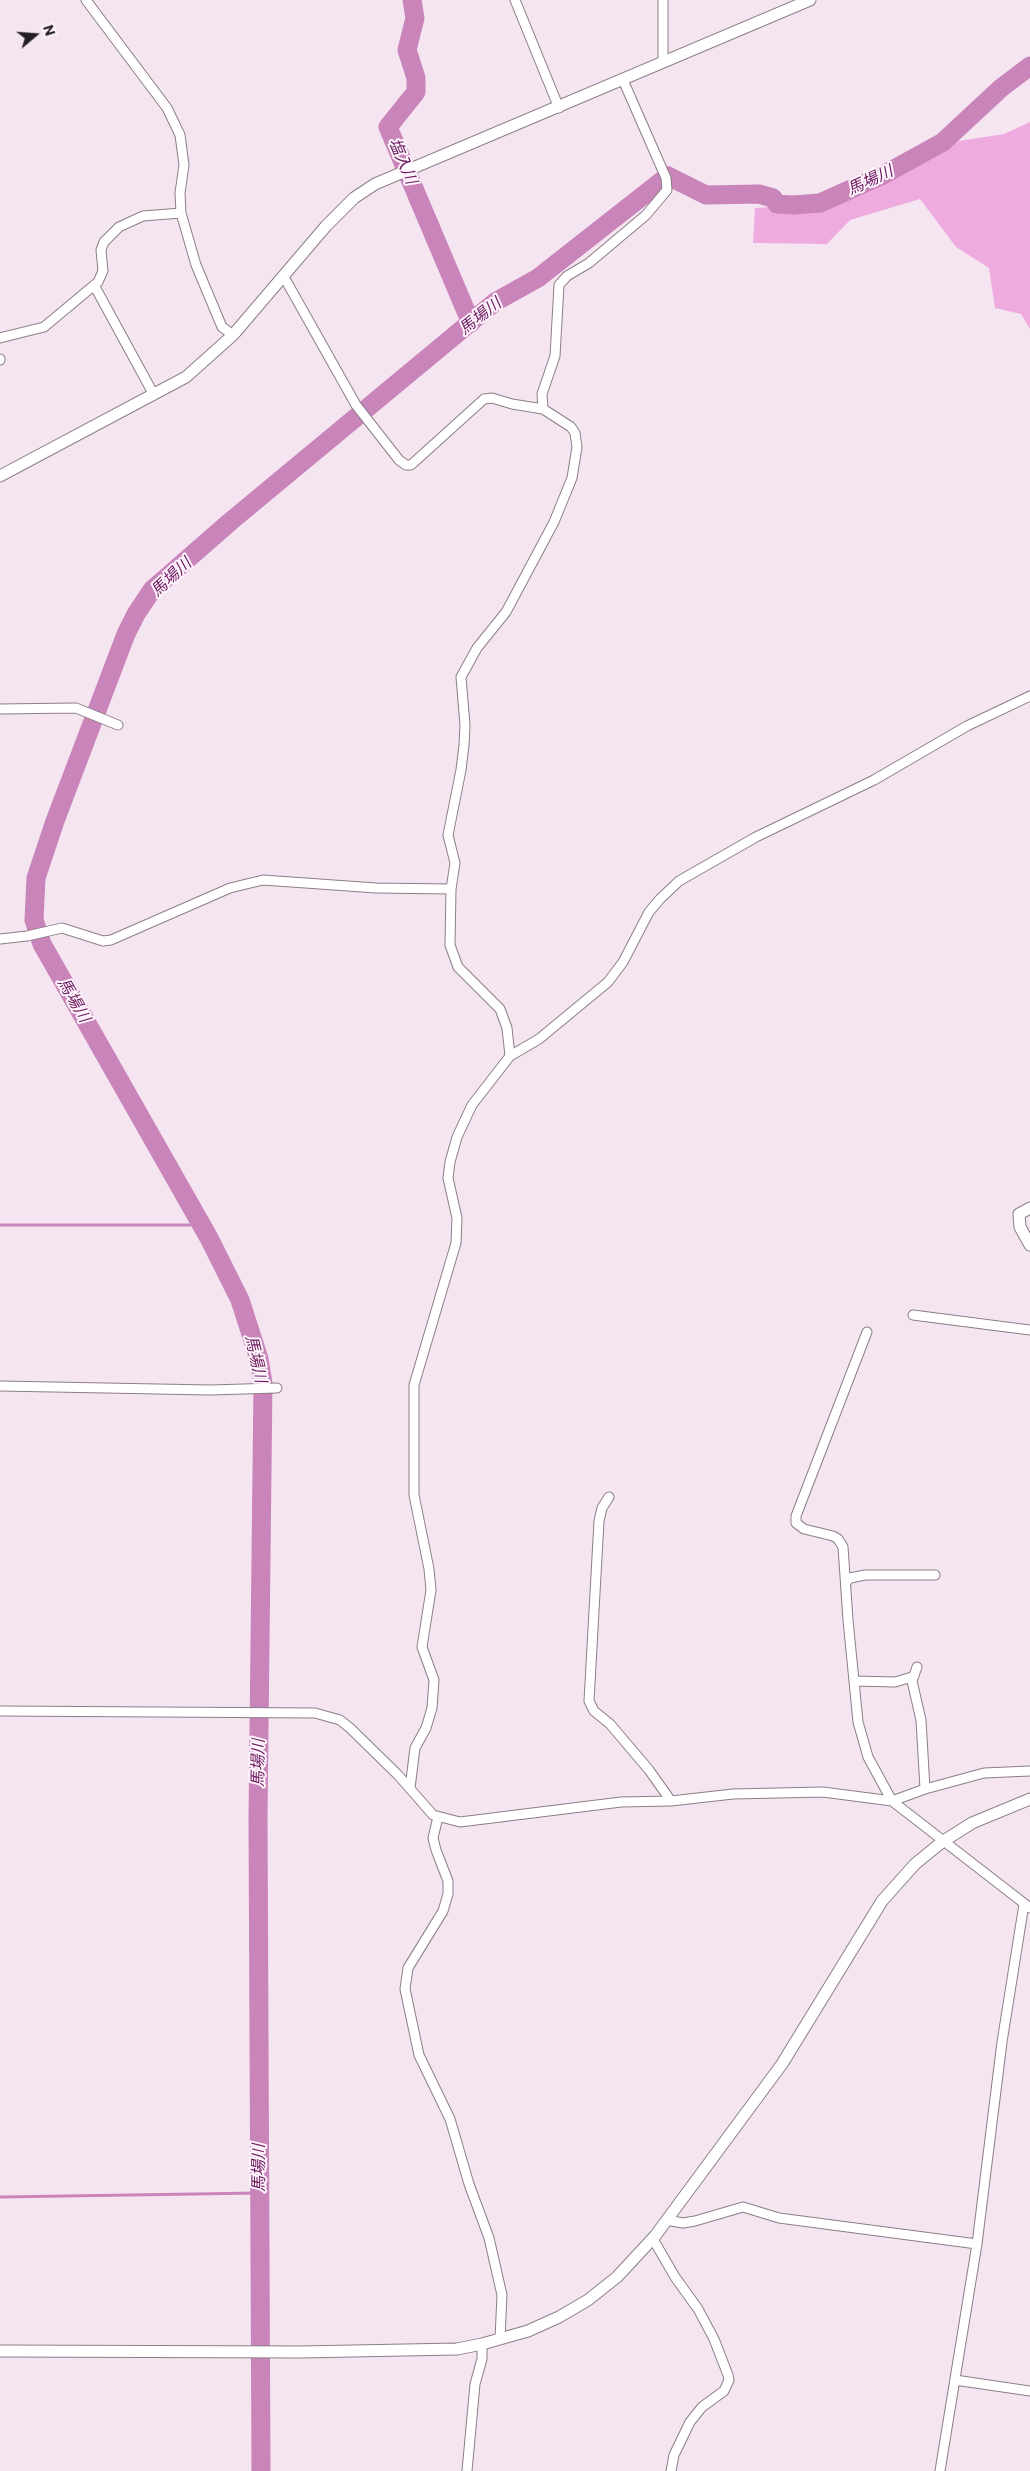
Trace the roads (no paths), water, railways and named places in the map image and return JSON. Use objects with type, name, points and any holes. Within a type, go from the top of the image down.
[{"type":"street","points":[[86,0],[167,108],[180,135],[184,165],[180,193],[181,213],[196,265],[222,327],[233,335]]},
{"type":"street","points":[[515,0],[559,108]]},
{"type":"street","points":[[663,0],[663,62]]},
{"type":"street","points":[[0,476],[186,377],[233,335],[347,205],[375,184],[559,108],[810,0]]},
{"type":"street","points":[[543,409],[542,394],[555,356],[559,285],[567,276],[589,262],[646,216],[667,190],[666,178],[623,80]]},
{"type":"street","points":[[0,338],[44,327],[94,285],[101,278],[103,265],[101,250],[110,233],[138,217],[181,213]]},
{"type":"street","points":[[284,276],[356,406],[399,460],[406,465],[411,465],[484,399],[492,398],[512,404],[543,409],[571,428],[575,433],[576,447],[572,478],[554,522],[506,612],[477,648],[461,677],[461,697],[465,725],[462,770],[448,826],[448,841],[455,863],[451,889],[449,936],[453,956],[458,967],[500,1010],[507,1028],[510,1056]]},
{"type":"street","points":[[94,285],[154,395]]},
{"type":"street","points":[[410,1788],[415,1748],[426,1728],[432,1708],[434,1680],[422,1647],[431,1590],[429,1569],[414,1495],[414,1385],[456,1243],[457,1218],[448,1178],[457,1136],[472,1105],[510,1056],[539,1039],[608,982],[623,962],[649,912],[679,881],[756,837],[874,780],[966,726],[1030,696]]},
{"type":"street","points":[[0,709],[76,708],[118,725]]},
{"type":"street","points":[[0,939],[27,936],[51,930],[69,929],[103,941],[111,940],[230,888],[263,880],[376,888],[451,889]]},
{"type":"street","points":[[1030,1208],[1019,1214],[1020,1227],[1030,1245]]},
{"type":"street","points":[[913,1315],[1030,1330]]},
{"type":"street","points":[[867,1332],[795,1519],[796,1523],[804,1529],[833,1536],[842,1543],[858,1722],[864,1745],[892,1800],[942,1842],[1027,1906],[1002,2042],[976,2244],[940,2471]]},
{"type":"street","points":[[0,1386],[210,1390],[277,1388]]},
{"type":"street","points":[[609,1497],[602,1508],[599,1521],[589,1701],[594,1711],[610,1724],[649,1770],[671,1801]]},
{"type":"street","points":[[846,1582],[850,1578],[865,1575],[935,1576]]},
{"type":"street","points":[[917,1666],[912,1677],[913,1694],[921,1720],[925,1788]]},
{"type":"street","points":[[854,1681],[895,1682],[912,1677]]},
{"type":"street","points":[[0,1711],[315,1713],[340,1720],[438,1818],[470,1822],[621,1802],[671,1801],[733,1794],[814,1792],[892,1800],[925,1788],[984,1773],[1030,1771]]},
{"type":"street","points":[[0,2351],[301,2352],[456,2348],[500,2339],[544,2324],[576,2308],[617,2277],[653,2239],[782,2064],[882,1901],[915,1864],[942,1842],[972,1822],[1030,1799]]},
{"type":"street","points":[[438,1818],[434,1838],[436,1850],[448,1881],[448,1894],[443,1911],[408,1968],[406,1989],[418,2055],[450,2119],[469,2184],[489,2238],[502,2295],[500,2339]]},
{"type":"street","points":[[666,2220],[683,2223],[695,2221],[742,2207],[780,2218],[976,2244]]},
{"type":"street","points":[[653,2239],[675,2278],[698,2309],[726,2366],[729,2380],[724,2391],[702,2407],[690,2422],[674,2455],[671,2471]]},
{"type":"street","points":[[467,2471],[475,2384],[482,2359],[482,2344]]},
{"type":"street","points":[[955,2380],[1030,2391]]},
{"type":"waterway","name":"塩入川","points":[[412,0],[415,18],[407,50],[416,78],[416,92],[388,127],[471,323]]},
{"type":"waterway","name":"馬場川","points":[[261,2471],[258,1817],[263,1383],[259,1359],[240,1300],[209,1238],[42,944],[34,920],[36,878],[55,821],[126,634],[136,614],[152,590],[231,521],[495,302],[538,278],[668,176],[706,195],[759,194],[773,198],[777,204],[820,203],[885,174],[943,142],[1001,88],[1030,66]]},
{"type":"waterway","points":[[0,1225],[201,1225]]},
{"type":"waterway","points":[[0,2197],[259,2193]]}]
